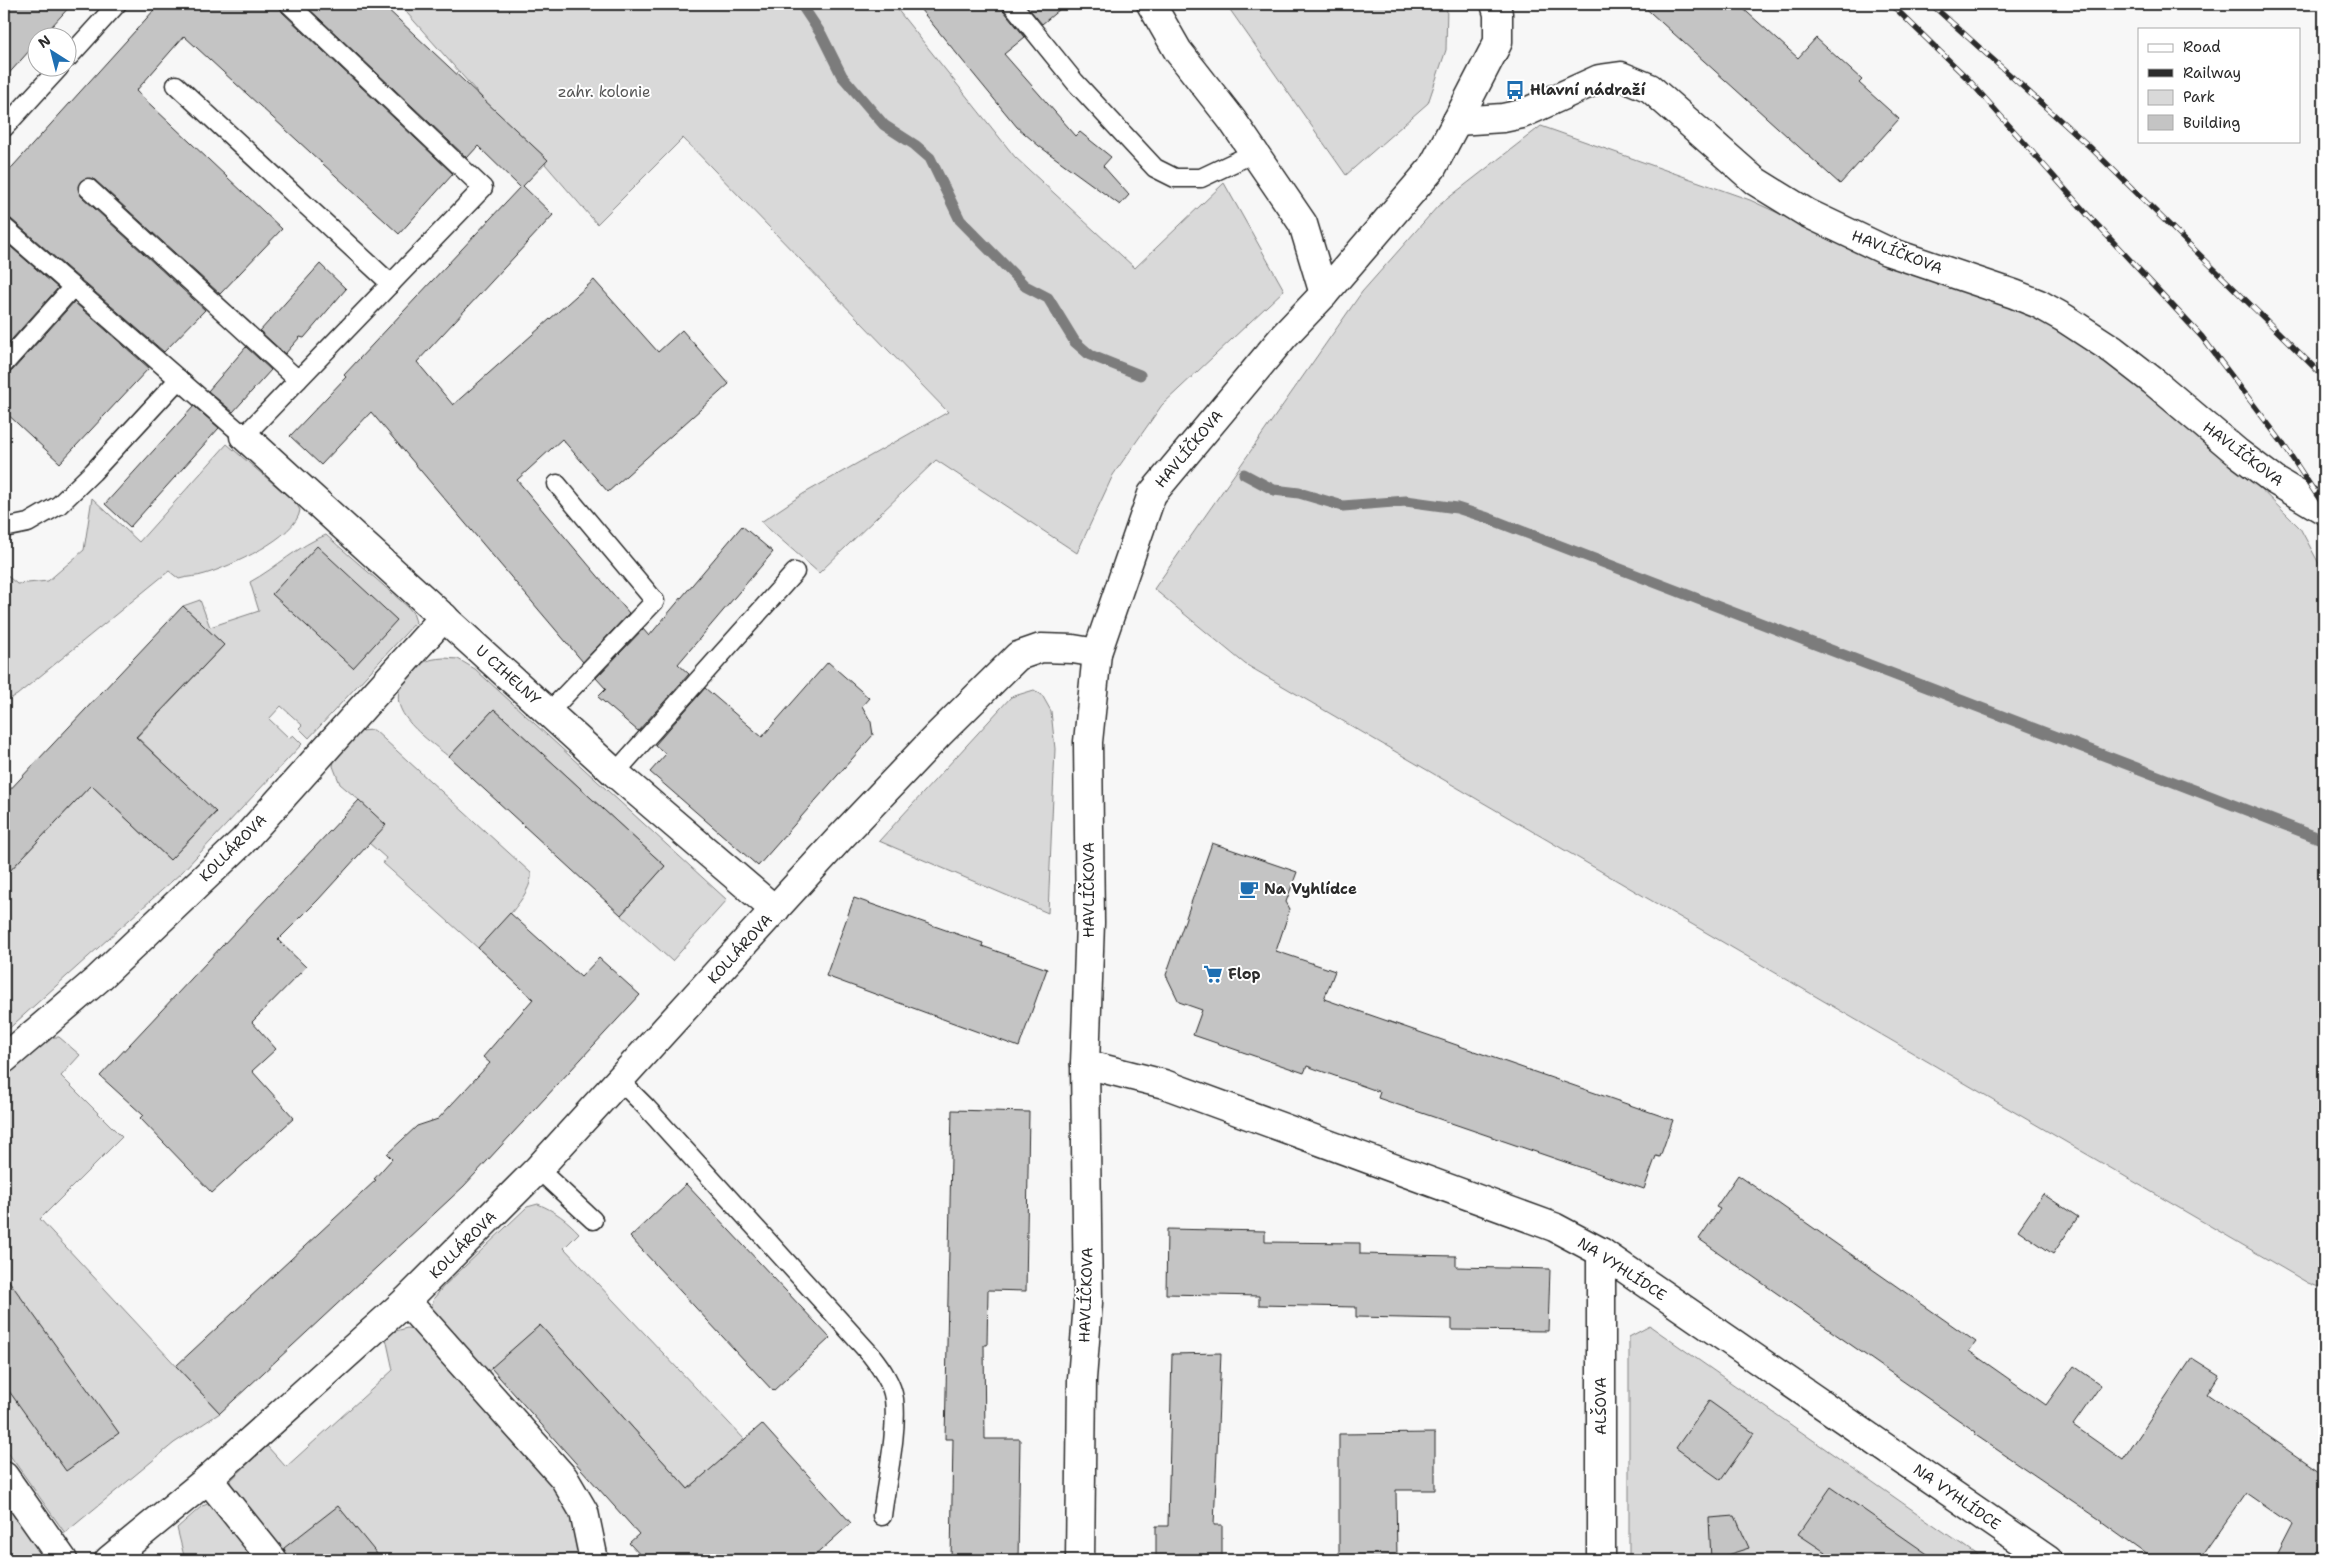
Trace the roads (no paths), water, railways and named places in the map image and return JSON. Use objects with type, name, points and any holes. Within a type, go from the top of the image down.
[{"type":"street","points":[[1152,4],[1178,52],[1232,120],[1303,224],[1324,294]]},
{"type":"street","name":"HAVLÍČKOVA","points":[[1080,1560],[1082,1379],[1088,1303],[1085,1064],[1090,923],[1088,742],[1097,653],[1152,494],[1284,336],[1324,294],[1432,168],[1498,42],[1498,14],[1495,4]]},
{"type":"street","name":"HAVLÍČKOVA","points":[[1457,121],[1503,118],[1522,114],[1599,79],[1621,76],[1650,88],[1755,181],[1807,214],[1887,250],[2039,304],[2064,318],[2113,350],[2238,453],[2274,480],[2324,510]]},
{"type":"street","name":"U CIHELNY","points":[[244,436],[615,773],[775,910]]},
{"type":"street","name":"KOLLÁROVA","points":[[4,1059],[98,979],[242,842],[444,617]]},
{"type":"street","name":"KOLLÁROVA","points":[[110,1560],[208,1480],[406,1301],[538,1169],[938,735],[1018,656],[1041,648],[1073,649],[1097,653]]},
{"type":"street","name":"NA VYHLÍDCE","points":[[1085,1064],[1183,1091],[1554,1227],[1601,1252],[2048,1560]]},
{"type":"street","name":"ALŠOVA","points":[[1601,1252],[1601,1560]]},
{"type":"street","points":[[406,1301],[564,1478],[584,1512],[594,1560]]},
{"type":"street","points":[[4,1476],[63,1560]]},
{"type":"street","points":[[208,1480],[273,1560]]},
{"type":"lane","points":[[78,47],[117,4]]},
{"type":"lane","points":[[4,227],[244,436],[484,188],[289,4]]},
{"type":"lane","points":[[1012,4],[1075,82],[1155,168],[1175,178],[1201,178],[1254,153]]},
{"type":"lane","points":[[4,128],[50,78]]},
{"type":"lane","points":[[176,85],[391,284]]},
{"type":"lane","points":[[88,188],[298,380]]},
{"type":"lane","points":[[4,364],[73,287]]},
{"type":"lane","points":[[4,528],[28,523],[59,504],[93,472],[179,380]]},
{"type":"lane","points":[[549,712],[655,601],[557,484]]},
{"type":"lane","points":[[615,773],[795,572]]},
{"type":"lane","points":[[620,1081],[646,1107],[871,1355],[887,1378],[894,1399],[893,1432],[882,1516]]},
{"type":"lane","points":[[538,1169],[593,1220]]},
{"type":"waterway","points":[[801,4],[821,34],[842,76],[884,125],[915,145],[930,158],[960,220],[1025,286],[1048,298],[1075,342],[1090,355],[1140,375]]},
{"type":"waterway","points":[[1244,474],[1274,490],[1299,493],[1343,506],[1406,501],[1457,508],[1485,517],[2324,840]]},
{"type":"railway","points":[[1891,4],[1968,79],[2086,213],[2202,337],[2281,441],[2324,506]]},
{"type":"railway","points":[[1931,4],[2090,147],[2324,377]]},
{"type":"place","name":"Hlavní nádraží","points":[[1515,90]]},
{"type":"place","name":"Na Vyhlídce","points":[[1249,889]]},
{"type":"place","name":"Flop","points":[[1213,974]]},
{"type":"park label","name":"zahr. kolonie","points":[[604,92]]}]
